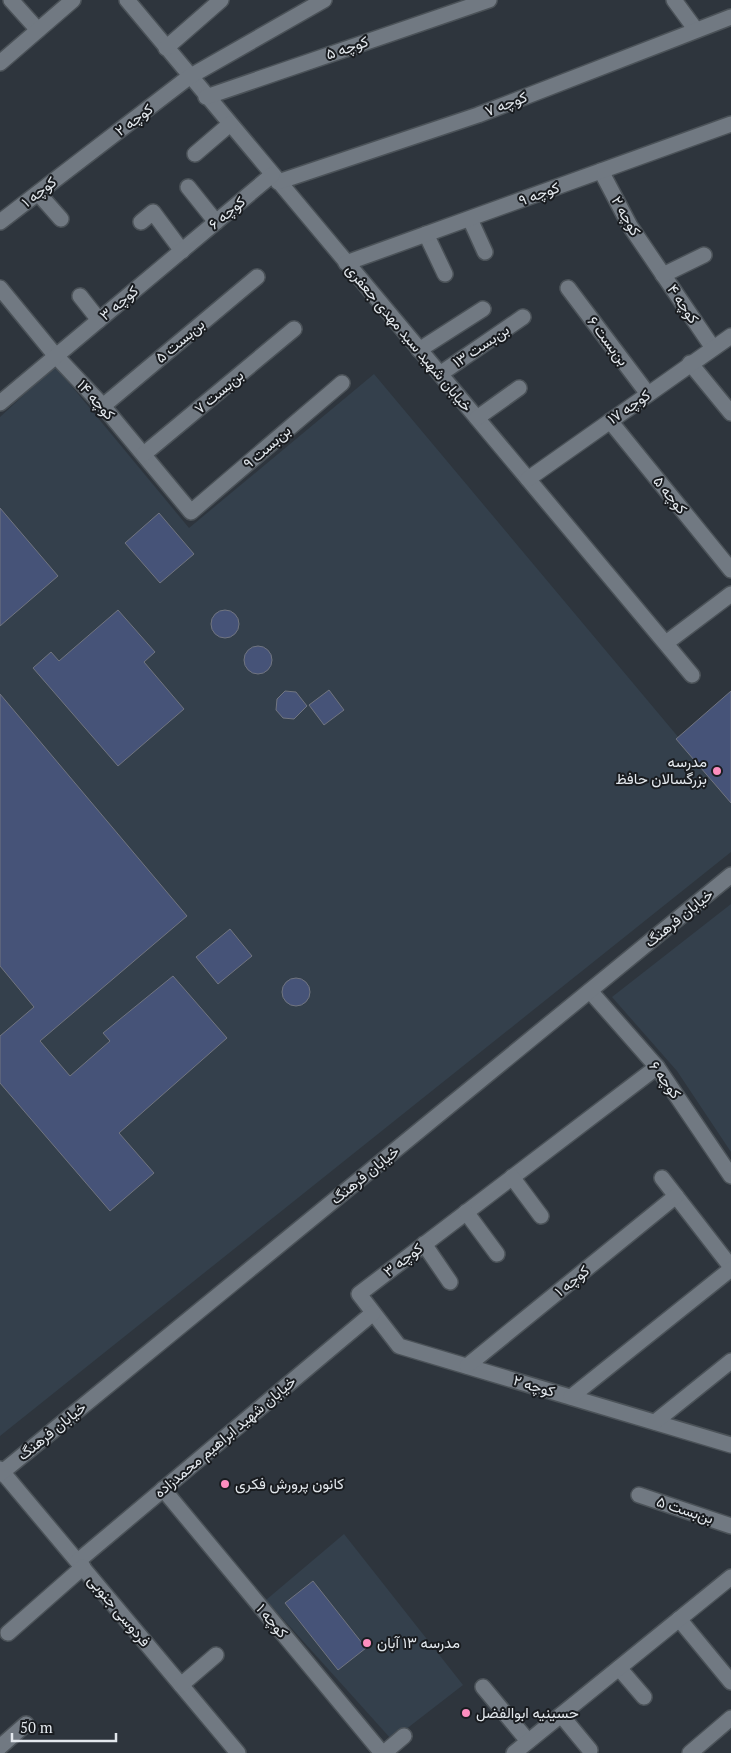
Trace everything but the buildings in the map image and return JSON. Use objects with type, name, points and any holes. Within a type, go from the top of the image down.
[{"type":"street","points":[[11,0],[38,30]]},
{"type":"street","points":[[0,63],[73,0]]},
{"type":"street","name":"خیابان شهید سید مهدی جعفری","points":[[127,0],[189,77],[692,675]]},
{"type":"street","points":[[166,48],[222,0]]},
{"type":"street","points":[[189,77],[324,0]]},
{"type":"street","name":"کوچه ۵","points":[[206,97],[488,0]]},
{"type":"street","points":[[674,0],[696,30]]},
{"type":"street","name":"کوچه ۷","points":[[275,178],[478,115],[731,16]]},
{"type":"street","name":"کوچه ۲","points":[[78,162],[189,77]]},
{"type":"street","points":[[195,154],[230,124]]},
{"type":"street","name":"کوچه ۹","points":[[346,263],[731,124]]},
{"type":"street","name":"کوچه ۱","points":[[0,222],[78,162]]},
{"type":"street","name":"کوچه ۲","points":[[601,171],[630,226],[653,260]]},
{"type":"street","name":"کوچه ۶","points":[[182,250],[275,178]]},
{"type":"street","points":[[188,187],[216,222]]},
{"type":"street","points":[[38,193],[61,219]]},
{"type":"street","points":[[141,222],[153,212],[182,250]]},
{"type":"street","points":[[470,219],[485,252]]},
{"type":"street","points":[[426,234],[445,274]]},
{"type":"street","name":"کوچه ۳","points":[[55,355],[182,250]]},
{"type":"street","points":[[663,275],[704,255]]},
{"type":"street","name":"کوچه ۴","points":[[653,260],[713,348]]},
{"type":"street","name":"بن‌بست ۵","points":[[103,406],[257,277]]},
{"type":"street","name":"بن‌بست ۶","points":[[568,288],[648,394]]},
{"type":"street","name":"کوچه ۱۴","points":[[0,289],[55,355],[103,406],[191,512]]},
{"type":"street","points":[[80,296],[99,320]]},
{"type":"street","points":[[420,350],[483,309]]},
{"type":"street","name":"بن‌بست ۱۳","points":[[440,374],[523,317]]},
{"type":"street","name":"بن‌بست ۷","points":[[144,454],[294,329]]},
{"type":"street","name":"کوچه ۱۷","points":[[528,479],[690,363],[731,336]]},
{"type":"street","points":[[0,403],[55,355]]},
{"type":"street","points":[[690,363],[731,413]]},
{"type":"street","name":"بن‌بست ۹","points":[[191,512],[342,382]]},
{"type":"street","points":[[477,418],[519,388]]},
{"type":"street","name":"کوچه ۵","points":[[610,421],[731,570]]},
{"type":"street","points":[[666,643],[731,594]]},
{"type":"street","name":"خیابان فرهنگ","points":[[1,1471],[731,875]]},
{"type":"street","name":"کوچه ۶","points":[[590,991],[657,1067],[731,1176]]},
{"type":"street","points":[[497,1254],[466,1212],[657,1067]]},
{"type":"street","points":[[512,1177],[541,1216]]},
{"type":"street","points":[[662,1178],[731,1268]]},
{"type":"street","name":"کوچه ۱","points":[[467,1366],[676,1196]]},
{"type":"street","name":"کوچه ۳","points":[[373,1313],[359,1294],[466,1212]]},
{"type":"street","points":[[424,1244],[450,1282]]},
{"type":"street","name":"کوچه ۲","points":[[373,1313],[398,1346],[571,1397],[731,1268]]},
{"type":"street","name":"خیابان شهید ابراهیم محمدزاده","points":[[8,1633],[80,1564],[163,1489],[373,1313]]},
{"type":"street","points":[[655,1422],[731,1361]]},
{"type":"street","points":[[571,1397],[731,1445]]},
{"type":"street","name":"فردوسی جنوبی","points":[[1,1471],[238,1753]]},
{"type":"street","name":"کوچه ۱","points":[[163,1489],[383,1753]]},
{"type":"street","name":"بن‌بست ۵","points":[[639,1495],[731,1526]]},
{"type":"street","points":[[514,1753],[731,1577]]},
{"type":"street","points":[[679,1619],[731,1682]]},
{"type":"street","points":[[181,1685],[216,1654]]},
{"type":"street","points":[[619,1668],[644,1697]]},
{"type":"street","points":[[483,1687],[528,1741]]},
{"type":"street","points":[[561,1715],[590,1750]]},
{"type":"street","points":[[690,1753],[731,1718]]},
{"type":"street","points":[[0,1747],[26,1724]]},
{"type":"street","points":[[383,1753],[404,1736]]},
{"type":"shaded area","points":[[55,366],[189,528],[374,374],[731,800],[731,852],[0,1436],[0,417]]},
{"type":"shaded area","points":[[731,904],[731,1152],[677,1071],[612,997]]},
{"type":"shaded area","name":"مدرسه ۱۳ آبان","points":[[344,1534],[463,1685],[392,1740],[266,1600]]},
{"type":"place","name":"مدرسه بزرگسالان حافظ","points":[[717,771]]},
{"type":"place","name":"کانون پرورش فکری","points":[[225,1484]]},
{"type":"place","name":"مدرسه ۱۳ آبان","points":[[367,1643]]},
{"type":"place","name":"حسینیه ابوالفضل","points":[[466,1713]]}]
